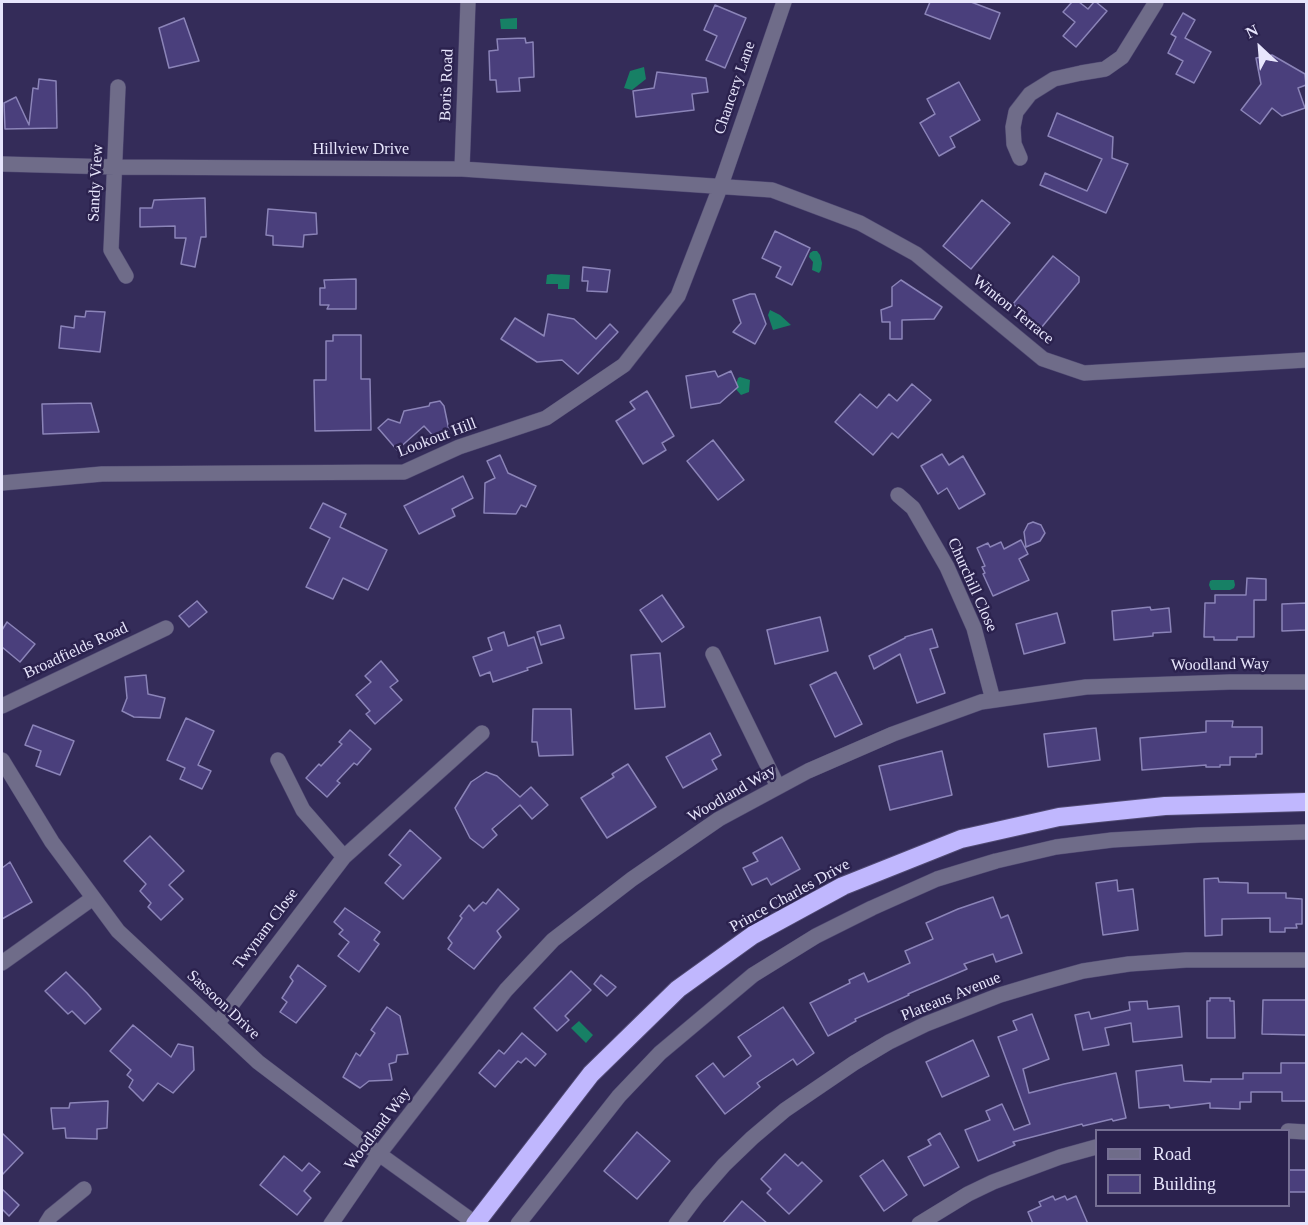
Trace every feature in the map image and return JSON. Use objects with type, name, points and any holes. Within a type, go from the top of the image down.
[{"type":"highway","name":"Prince Charles Drive","points":[[475,1223],[591,1074],[678,989],[753,935],[843,886],[961,839],[1059,817],[1165,806],[1306,802]]},
{"type":"street","name":"Boris Road","points":[[462,169],[468,2]]},
{"type":"street","name":"Chancery Lane","points":[[721,185],[784,2]]},
{"type":"street","points":[[1020,158],[1014,144],[1013,127],[1016,112],[1030,94],[1054,79],[1106,69],[1122,57],[1156,2]]},
{"type":"street","name":"Sandy View","points":[[118,87],[111,250],[126,276]]},
{"type":"street","name":"Hillview Drive","points":[[2,164],[462,169],[721,185]]},
{"type":"street","name":"Winton Terrace","points":[[721,185],[772,190],[860,223],[916,254],[1043,359],[1084,373],[1306,360]]},
{"type":"street","name":"Lookout Hill","points":[[2,483],[102,474],[404,472],[459,447],[546,418],[624,365],[678,296],[721,185]]},
{"type":"street","name":"Churchill Close","points":[[898,495],[913,508],[947,567],[974,628],[993,700]]},
{"type":"street","name":"Broadfields Road","points":[[2,706],[166,628]]},
{"type":"street","points":[[713,654],[778,788]]},
{"type":"street","name":"Woodland Way","points":[[331,1224],[380,1154],[506,990],[554,940],[632,879],[719,819],[808,771],[893,734],[981,702],[1086,687],[1306,682]]},
{"type":"street","name":"Twynam Close","points":[[217,1024],[344,857],[482,733]]},
{"type":"street","name":"Sassoon Drive","points":[[2,760],[52,843],[118,931],[258,1062],[475,1223]]},
{"type":"street","points":[[278,760],[303,810],[344,857]]},
{"type":"street","points":[[518,1224],[619,1096],[660,1053],[753,975],[816,936],[872,908],[937,879],[996,861],[1056,847],[1112,840],[1306,832]]},
{"type":"street","points":[[2,963],[93,898]]},
{"type":"street","name":"Plateaus Avenue","points":[[676,1224],[724,1165],[785,1110],[854,1063],[890,1042],[934,1021],[990,999],[1083,971],[1129,964],[1186,960],[1306,960]]},
{"type":"street","points":[[1290,1131],[1306,1132]]},
{"type":"street","points":[[919,1224],[968,1194],[993,1182],[1060,1157],[1095,1147]]},
{"type":"street","points":[[46,1224],[51,1216],[84,1189]]},
{"type":"shaded area","points":[[517,18],[517,29],[501,29],[500,19]]},
{"type":"shaded area","points":[[644,67],[646,79],[632,90],[624,88],[630,71]]},
{"type":"shaded area","points":[[813,251],[817,251],[820,255],[822,263],[819,273],[812,270],[813,262],[809,257]]},
{"type":"shaded area","points":[[547,275],[570,275],[569,289],[558,289],[558,284],[546,284]]},
{"type":"shaded area","points":[[770,310],[791,325],[773,330],[768,315]]},
{"type":"shaded area","points":[[740,377],[750,380],[749,392],[741,395],[735,388]]},
{"type":"shaded area","points":[[1212,580],[1234,580],[1235,585],[1230,590],[1211,590],[1209,585]]},
{"type":"shaded area","points":[[579,1021],[593,1035],[586,1043],[571,1028]]},
{"type":"building","points":[[930,2],[971,2],[1000,13],[990,39],[925,14]]},
{"type":"building","points":[[1072,2],[1079,2],[1088,9],[1096,2],[1107,11],[1076,47],[1063,36],[1075,22],[1063,12]]},
{"type":"building","points":[[715,5],[746,18],[725,68],[706,60],[717,36],[704,30]]},
{"type":"building","points":[[1183,13],[1195,20],[1185,38],[1211,52],[1194,83],[1176,74],[1183,61],[1168,53],[1176,37],[1171,34]]},
{"type":"building","points":[[184,18],[199,61],[169,68],[159,28]]},
{"type":"building","points":[[525,38],[526,43],[533,42],[534,77],[519,78],[520,91],[497,92],[496,80],[490,80],[489,51],[498,50],[497,39]]},
{"type":"building","points":[[1272,55],[1305,74],[1306,85],[1298,88],[1305,108],[1282,116],[1272,108],[1260,124],[1241,110],[1261,84],[1256,58]]},
{"type":"building","points":[[657,72],[706,78],[708,92],[692,94],[694,110],[636,117],[633,91],[654,88]]},
{"type":"building","points":[[39,79],[56,81],[57,128],[5,129],[4,103],[16,97],[29,125],[33,88],[38,89]]},
{"type":"building","points":[[959,82],[980,120],[950,137],[955,147],[939,156],[920,123],[935,114],[927,99]]},
{"type":"building","points":[[1057,113],[1113,137],[1112,158],[1128,164],[1106,213],[1040,185],[1045,173],[1087,191],[1102,159],[1048,136]]},
{"type":"building","points":[[205,198],[206,237],[201,237],[195,267],[181,264],[186,238],[175,238],[175,226],[140,227],[140,208],[152,208],[154,200]]},
{"type":"building","points":[[982,200],[1010,223],[971,269],[943,246]]},
{"type":"building","points":[[268,209],[316,213],[317,234],[304,235],[303,247],[273,245],[273,236],[266,235]]},
{"type":"building","points":[[775,231],[810,248],[792,285],[776,277],[781,267],[762,258]]},
{"type":"building","points":[[1053,256],[1079,277],[1079,282],[1041,328],[1013,304]]},
{"type":"building","points":[[583,267],[610,270],[607,292],[587,291],[588,281],[582,281]]},
{"type":"building","points":[[356,279],[356,309],[327,309],[329,305],[320,305],[320,288],[325,288],[324,280]]},
{"type":"building","points":[[901,280],[942,307],[934,319],[902,320],[902,339],[890,339],[890,322],[882,322],[881,310],[892,306],[892,287]]},
{"type":"building","points":[[755,294],[766,324],[755,344],[733,332],[741,323],[733,300]]},
{"type":"building","points":[[86,311],[105,312],[100,352],[59,348],[61,326],[74,328],[75,316],[85,317]]},
{"type":"building","points":[[548,314],[574,319],[596,339],[610,324],[618,332],[578,374],[562,360],[537,362],[501,339],[515,318],[544,336]]},
{"type":"building","points":[[333,335],[361,335],[361,379],[370,379],[371,430],[315,431],[314,380],[326,380],[326,341],[333,341]]},
{"type":"building","points":[[715,371],[718,377],[731,371],[738,387],[720,403],[691,408],[686,376]]},
{"type":"building","points":[[912,384],[931,400],[898,438],[892,433],[873,455],[835,422],[860,394],[877,408],[889,394],[897,401]]},
{"type":"building","points":[[647,391],[674,436],[662,443],[666,450],[643,464],[616,421],[635,409],[630,402]]},
{"type":"building","points":[[440,401],[444,406],[449,430],[446,438],[437,440],[424,426],[397,450],[378,428],[388,419],[400,423],[404,411],[429,406],[430,403]]},
{"type":"building","points":[[91,403],[99,432],[43,434],[42,404]]},
{"type":"building","points":[[713,440],[744,480],[718,500],[687,461]]},
{"type":"building","points":[[942,454],[949,465],[963,456],[985,494],[959,509],[947,488],[938,494],[921,466]]},
{"type":"building","points":[[500,455],[508,473],[536,486],[526,507],[521,505],[516,514],[484,513],[485,483],[495,478],[487,461]]},
{"type":"building","points":[[463,476],[473,498],[452,509],[455,516],[419,534],[404,506]]},
{"type":"building","points":[[323,503],[346,514],[340,527],[387,550],[368,590],[343,578],[333,599],[306,587],[330,538],[310,528]]},
{"type":"building","points":[[1033,522],[1041,525],[1045,533],[1040,541],[1026,547],[1024,532],[1028,524]]},
{"type":"building","points":[[1021,540],[1028,554],[1019,559],[1029,580],[993,596],[983,574],[985,573],[982,567],[985,566],[977,548],[988,543],[990,547],[1001,542],[1004,549]]},
{"type":"building","points":[[1247,578],[1266,579],[1266,600],[1254,600],[1254,637],[1214,640],[1214,637],[1204,637],[1205,603],[1215,603],[1215,595],[1246,595]]},
{"type":"building","points":[[662,595],[684,627],[662,642],[640,610]]},
{"type":"building","points":[[197,601],[207,612],[189,627],[179,616]]},
{"type":"building","points":[[1306,603],[1306,630],[1282,631],[1282,604]]},
{"type":"building","points":[[1150,607],[1151,610],[1169,608],[1171,632],[1114,640],[1112,611]]},
{"type":"building","points":[[1057,613],[1065,643],[1024,654],[1016,624]]},
{"type":"building","points":[[820,617],[828,651],[775,664],[767,630]]},
{"type":"building","points":[[7,622],[35,644],[20,662],[2,647],[2,630]]},
{"type":"building","points":[[560,625],[564,638],[541,645],[537,632]]},
{"type":"building","points":[[932,629],[938,647],[930,649],[945,693],[917,703],[900,654],[874,669],[869,656],[905,637]]},
{"type":"building","points":[[504,632],[508,646],[534,637],[542,663],[493,682],[490,672],[480,676],[473,657],[492,650],[488,638]]},
{"type":"building","points":[[660,653],[665,707],[635,709],[631,655]]},
{"type":"building","points":[[381,661],[398,681],[390,687],[402,700],[375,724],[366,714],[370,711],[356,695],[371,682],[365,676]]},
{"type":"building","points":[[836,672],[862,724],[835,737],[810,685]]},
{"type":"building","points":[[146,675],[148,694],[165,698],[160,718],[134,717],[122,711],[127,698],[125,677]]},
{"type":"building","points":[[533,709],[571,709],[573,755],[539,756],[537,742],[532,742]]},
{"type":"building","points":[[186,718],[214,731],[198,765],[211,771],[202,789],[180,779],[185,768],[167,760]]},
{"type":"building","points":[[1206,721],[1233,721],[1232,727],[1262,727],[1262,754],[1256,754],[1256,757],[1230,757],[1230,765],[1220,765],[1220,767],[1206,767],[1206,765],[1142,770],[1140,738],[1206,732]]},
{"type":"building","points":[[33,725],[74,741],[60,775],[36,766],[41,751],[25,745]]},
{"type":"building","points":[[1096,728],[1100,760],[1048,767],[1044,734]]},
{"type":"building","points":[[350,730],[371,749],[357,765],[354,763],[337,781],[340,783],[327,797],[306,778],[342,744],[339,742]]},
{"type":"building","points":[[710,733],[721,755],[712,760],[717,769],[683,788],[666,757]]},
{"type":"building","points":[[942,751],[952,795],[890,810],[879,766]]},
{"type":"building","points":[[628,764],[656,807],[607,838],[581,798],[614,777],[612,774]]},
{"type":"building","points":[[486,772],[497,776],[520,797],[531,787],[548,805],[532,819],[520,805],[492,829],[497,835],[483,848],[470,838],[455,808],[471,782]]},
{"type":"building","points":[[410,830],[441,858],[403,899],[385,883],[401,865],[389,855]]},
{"type":"building","points":[[150,836],[184,871],[169,885],[183,899],[161,920],[148,907],[151,903],[140,891],[146,884],[124,861]]},
{"type":"building","points":[[782,837],[800,869],[771,885],[767,878],[752,885],[743,868],[758,861],[753,853]]},
{"type":"building","points":[[10,862],[32,902],[2,919],[2,868]]},
{"type":"building","points":[[1218,878],[1219,882],[1248,883],[1248,893],[1286,893],[1286,898],[1302,899],[1302,924],[1296,924],[1297,928],[1285,928],[1285,932],[1270,932],[1270,918],[1222,919],[1222,935],[1205,936],[1204,879]]},
{"type":"building","points":[[1117,880],[1118,891],[1133,889],[1138,930],[1103,935],[1096,883]]},
{"type":"building","points":[[498,889],[519,909],[497,931],[501,937],[474,969],[448,949],[452,943],[448,938],[469,905],[474,911],[483,902],[486,904]]},
{"type":"building","points":[[993,897],[1001,918],[1008,915],[1022,953],[996,962],[993,954],[964,964],[967,969],[855,1019],[856,1021],[828,1036],[810,1003],[850,983],[849,980],[864,973],[868,982],[910,963],[905,951],[933,939],[926,923]]},
{"type":"building","points":[[345,908],[380,932],[374,940],[379,944],[359,972],[338,956],[349,942],[339,934],[343,930],[334,922]]},
{"type":"building","points":[[298,965],[326,986],[296,1023],[280,1012],[287,1002],[282,998],[293,981],[290,977]]},
{"type":"building","points":[[571,971],[591,990],[565,1016],[569,1020],[557,1031],[534,1008]]},
{"type":"building","points":[[66,972],[101,1009],[85,1024],[72,1011],[68,1014],[45,991]]},
{"type":"building","points":[[601,975],[616,987],[607,996],[594,984]]},
{"type":"building","points":[[1210,998],[1230,998],[1230,1001],[1234,1001],[1235,1038],[1207,1038],[1207,1001],[1210,1001]]},
{"type":"building","points":[[1263,1000],[1306,1000],[1306,1035],[1262,1034]]},
{"type":"building","points":[[1147,1001],[1148,1009],[1179,1006],[1182,1037],[1133,1042],[1131,1023],[1105,1028],[1109,1045],[1083,1050],[1075,1015],[1089,1012],[1091,1019],[1130,1010],[1129,1002]]},
{"type":"building","points":[[387,1007],[400,1016],[408,1054],[397,1055],[396,1062],[389,1064],[392,1080],[369,1081],[360,1088],[343,1077],[356,1053],[360,1056],[375,1033],[371,1030]]},
{"type":"building","points":[[783,1007],[814,1053],[797,1065],[793,1059],[757,1083],[760,1087],[725,1114],[696,1076],[713,1063],[724,1077],[751,1056],[738,1037]]},
{"type":"building","points":[[1032,1014],[1049,1059],[1023,1069],[1029,1093],[1116,1073],[1126,1118],[1083,1126],[1082,1124],[1013,1142],[1015,1145],[978,1161],[965,1130],[990,1120],[986,1111],[1002,1104],[1014,1130],[1030,1124],[998,1037],[1017,1030],[1013,1021]]},
{"type":"building","points":[[133,1025],[171,1057],[178,1044],[193,1047],[194,1070],[173,1093],[158,1083],[143,1101],[129,1087],[133,1080],[127,1075],[131,1070],[110,1051]]},
{"type":"building","points":[[522,1033],[546,1054],[535,1066],[526,1058],[521,1063],[518,1061],[495,1087],[479,1073],[499,1050],[504,1054]]},
{"type":"building","points":[[973,1040],[989,1076],[942,1097],[926,1062]]},
{"type":"building","points":[[1281,1063],[1306,1063],[1306,1101],[1282,1101],[1282,1092],[1251,1092],[1251,1102],[1240,1102],[1240,1109],[1210,1108],[1210,1103],[1170,1108],[1169,1105],[1139,1108],[1136,1071],[1182,1065],[1184,1081],[1211,1082],[1211,1079],[1243,1079],[1243,1073],[1281,1073]]},
{"type":"building","points":[[108,1101],[107,1128],[97,1129],[97,1139],[66,1138],[65,1128],[53,1129],[51,1108],[69,1108],[70,1103]]},
{"type":"building","points":[[637,1132],[670,1161],[637,1199],[604,1171]]},
{"type":"building","points":[[2,1133],[23,1153],[2,1175]]},
{"type":"building","points":[[940,1133],[959,1167],[924,1186],[908,1157],[931,1145],[928,1140]]},
{"type":"building","points":[[785,1154],[798,1166],[802,1162],[822,1181],[789,1214],[767,1193],[771,1189],[761,1179]]},
{"type":"building","points":[[284,1156],[302,1171],[309,1163],[320,1172],[304,1191],[311,1198],[297,1215],[260,1185]]},
{"type":"building","points":[[883,1160],[907,1195],[884,1211],[860,1176]]},
{"type":"building","points":[[1290,1170],[1306,1170],[1306,1192],[1290,1192]]},
{"type":"building","points":[[2,1189],[19,1205],[9,1216],[2,1209]]},
{"type":"building","points":[[1053,1196],[1055,1200],[1065,1196],[1067,1200],[1076,1196],[1088,1224],[1033,1224],[1028,1212],[1041,1206],[1039,1202]]},
{"type":"building","points":[[742,1201],[768,1224],[722,1224]]}]
